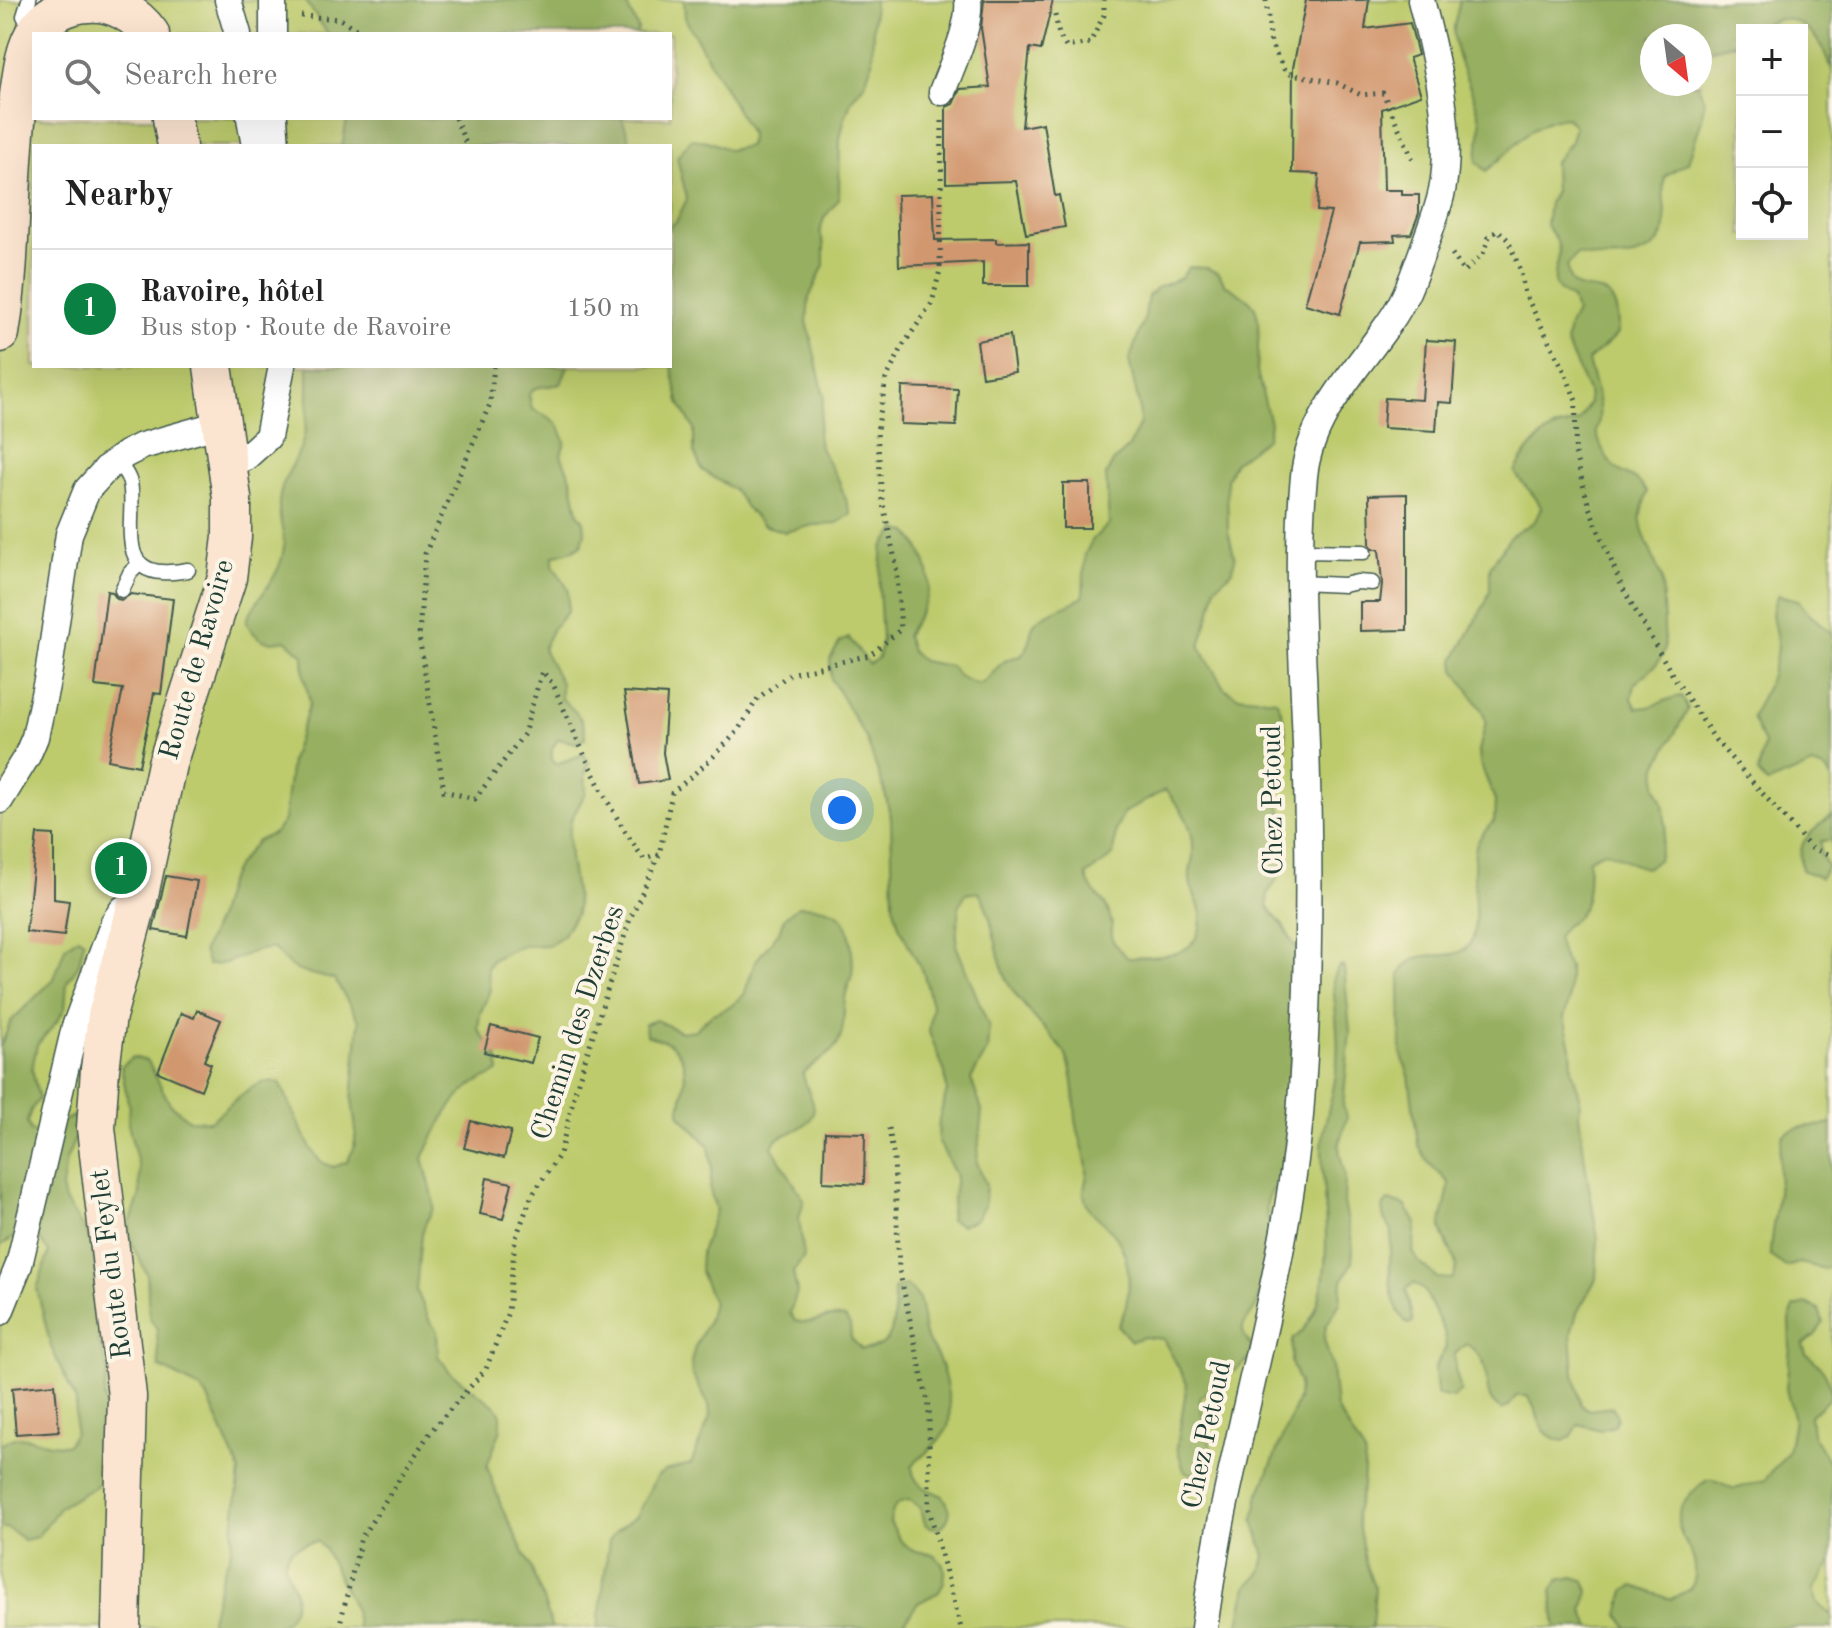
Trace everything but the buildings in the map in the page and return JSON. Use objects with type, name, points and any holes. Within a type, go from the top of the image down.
[{"type":"street","points":[[228,0],[237,32]]},
{"type":"street","points":[[942,92],[960,41],[969,8],[968,0]]},
{"type":"street","name":"Chez Petoud","points":[[1204,1628],[1224,1509],[1284,1237],[1300,1114],[1307,911],[1307,791],[1299,583],[1304,474],[1321,421],[1406,295],[1436,212],[1445,161],[1441,86],[1421,0]]},
{"type":"street","points":[[0,333],[16,116],[13,72],[32,16],[48,16],[85,3],[105,3],[128,12],[148,32]]},
{"type":"street","points":[[172,120],[177,144]]},
{"type":"street","points":[[250,120],[255,144]]},
{"type":"street","points":[[274,120],[276,144]]},
{"type":"street","name":"Route de Ravoire","points":[[137,904],[167,764],[227,578],[232,537],[228,464],[213,368]]},
{"type":"street","points":[[228,464],[246,457],[268,437],[282,368]]},
{"type":"street","points":[[0,800],[35,737],[48,676],[69,534],[87,490],[117,461],[142,446],[220,424]]},
{"type":"street","points":[[0,1312],[19,1265],[75,1027],[114,922],[123,909],[137,904]]},
{"type":"street","name":"Route du Feylet","points":[[121,1628],[127,1396],[96,1128],[102,1044],[137,904]]},
{"type":"lane","points":[[117,461],[130,483],[134,555],[140,563],[161,572],[188,570]]},
{"type":"lane","points":[[1300,551],[1364,552]]},
{"type":"lane","points":[[122,590],[130,573],[140,563]]},
{"type":"lane","points":[[1299,583],[1372,583]]},
{"type":"path","points":[[1055,15],[1059,35],[1066,47],[1090,43],[1104,15],[1104,0]]},
{"type":"path","points":[[1266,0],[1271,44],[1286,73],[1337,83],[1361,95],[1383,93],[1436,212],[1444,243],[1464,272],[1483,254],[1489,237],[1498,230],[1508,240],[1520,269],[1525,294],[1565,372],[1576,401],[1575,454],[1589,507],[1622,587],[1672,674],[1716,741],[1811,848],[1830,855],[1832,853]]},
{"type":"path","points":[[273,16],[340,19],[361,32]]},
{"type":"path","name":"Chemin des Dzerbes","points":[[339,1628],[361,1538],[431,1431],[486,1369],[508,1312],[515,1240],[532,1195],[560,1154],[576,1088],[630,919],[659,855],[672,793],[737,732],[758,698],[790,674],[870,655],[901,629],[896,564],[882,500],[877,431],[886,379],[904,344],[932,303],[940,270],[942,92]]},
{"type":"path","points":[[456,120],[466,144]]},
{"type":"path","points":[[494,368],[490,404],[425,554],[419,636],[444,791],[475,799],[524,734],[542,671],[553,684],[609,803],[635,846],[644,859],[659,855]]},
{"type":"path","points":[[889,1128],[894,1160],[899,1269],[929,1408],[929,1509],[961,1628]]},
{"type":"green space","points":[[0,0],[1832,0],[1832,1628],[0,1628]]},
{"type":"green space","points":[[305,0],[624,0],[638,28],[637,32],[327,32]]},
{"type":"green space","points":[[684,0],[874,0],[872,62],[865,83],[852,99],[844,121],[840,139],[839,199],[824,218],[820,232],[824,245],[824,265],[809,298],[807,321],[824,396],[818,433],[820,448],[839,481],[851,514],[836,524],[814,525],[785,532],[763,525],[734,490],[702,470],[694,452],[694,429],[679,402],[672,366],[672,225],[687,199],[677,157],[691,139],[708,141],[729,150],[749,146],[750,133],[685,18]]},
{"type":"green space","points":[[1460,0],[1832,0],[1832,70],[1821,46],[1808,30],[1808,24],[1782,19],[1767,24],[1736,24],[1736,43],[1712,49],[1712,24],[1640,24],[1640,96],[1702,96],[1702,119],[1688,162],[1665,176],[1665,227],[1661,239],[1652,248],[1628,257],[1601,258],[1577,254],[1567,266],[1572,283],[1577,287],[1603,292],[1616,309],[1618,333],[1588,361],[1599,405],[1596,432],[1608,460],[1639,482],[1647,492],[1640,518],[1662,579],[1665,649],[1649,672],[1635,683],[1632,699],[1637,708],[1644,708],[1681,696],[1688,709],[1657,766],[1656,786],[1663,803],[1666,827],[1658,860],[1646,868],[1604,851],[1589,859],[1588,888],[1583,909],[1557,938],[1569,967],[1569,1001],[1564,1017],[1572,1070],[1580,1096],[1579,1114],[1598,1239],[1596,1279],[1577,1313],[1571,1333],[1574,1374],[1581,1405],[1589,1410],[1613,1407],[1617,1417],[1614,1426],[1600,1430],[1579,1424],[1571,1437],[1563,1441],[1553,1438],[1542,1428],[1527,1396],[1516,1396],[1502,1410],[1494,1403],[1489,1395],[1483,1361],[1466,1344],[1455,1354],[1455,1369],[1461,1391],[1453,1398],[1437,1395],[1435,1367],[1446,1347],[1444,1331],[1425,1291],[1414,1283],[1406,1289],[1413,1322],[1408,1324],[1395,1304],[1390,1280],[1392,1231],[1384,1219],[1382,1208],[1388,1201],[1405,1205],[1416,1223],[1413,1252],[1419,1262],[1437,1278],[1452,1279],[1455,1259],[1441,1227],[1449,1183],[1427,1161],[1418,1144],[1409,1076],[1401,1053],[1400,974],[1416,958],[1462,951],[1473,937],[1474,856],[1481,836],[1494,821],[1495,800],[1480,763],[1479,751],[1486,721],[1455,670],[1454,660],[1486,602],[1490,590],[1490,567],[1511,536],[1535,521],[1541,508],[1515,472],[1536,442],[1554,429],[1579,421],[1589,403],[1588,391],[1566,343],[1576,312],[1572,299],[1557,286],[1555,273],[1559,251],[1546,225],[1549,203],[1555,191],[1554,163],[1571,141],[1575,126],[1566,117],[1541,124],[1486,171],[1477,162],[1480,120],[1459,58],[1454,23]]},
{"type":"green space","points":[[347,120],[623,120],[631,144],[342,144]]},
{"type":"green space","points":[[1189,267],[1207,268],[1218,273],[1226,285],[1255,307],[1259,323],[1257,372],[1270,423],[1267,438],[1234,463],[1227,479],[1228,531],[1235,559],[1232,571],[1215,587],[1200,647],[1224,688],[1237,696],[1276,700],[1281,711],[1286,746],[1274,793],[1285,819],[1285,856],[1283,870],[1268,893],[1267,906],[1298,952],[1283,1181],[1268,1198],[1267,1215],[1272,1230],[1270,1244],[1257,1304],[1243,1328],[1252,1346],[1251,1358],[1200,1398],[1211,1450],[1206,1469],[1198,1476],[1184,1471],[1177,1447],[1187,1383],[1163,1339],[1144,1337],[1131,1341],[1118,1326],[1127,1302],[1126,1262],[1116,1237],[1085,1199],[1087,1167],[1077,1126],[1071,1070],[1065,1053],[1007,980],[979,892],[966,894],[959,905],[956,945],[989,1027],[987,1051],[971,1079],[982,1110],[977,1162],[986,1185],[984,1206],[975,1220],[961,1225],[950,1220],[956,1176],[938,1140],[939,1119],[947,1091],[945,1073],[929,1032],[932,1005],[924,975],[899,926],[893,904],[891,819],[884,789],[866,738],[831,679],[830,659],[840,642],[849,638],[869,664],[878,658],[882,640],[879,588],[883,547],[896,530],[908,532],[913,538],[922,554],[929,579],[925,602],[906,636],[911,651],[922,661],[950,666],[960,677],[978,685],[1005,661],[1021,656],[1028,647],[1036,622],[1083,597],[1085,554],[1093,539],[1109,524],[1106,475],[1113,462],[1129,447],[1140,423],[1129,361],[1145,317],[1148,296],[1157,288],[1181,278]],"holes":[[[1165,790],[1182,812],[1192,837],[1190,880],[1201,915],[1200,930],[1195,940],[1177,953],[1128,958],[1112,940],[1109,913],[1086,875],[1113,856],[1116,828],[1124,813]]]},
{"type":"green space","points":[[308,368],[567,368],[561,384],[535,388],[529,394],[532,409],[559,426],[565,442],[561,455],[572,481],[578,513],[584,521],[585,533],[581,545],[553,556],[553,565],[568,589],[568,611],[553,628],[543,649],[561,683],[561,698],[579,716],[585,732],[585,739],[577,743],[558,739],[552,749],[552,760],[556,764],[584,754],[589,763],[585,774],[586,792],[571,820],[569,835],[576,914],[562,936],[549,945],[520,946],[493,959],[487,968],[490,990],[480,1014],[478,1029],[498,1058],[499,1071],[471,1086],[453,1104],[423,1158],[434,1208],[422,1234],[417,1291],[437,1331],[438,1356],[450,1372],[496,1407],[501,1415],[501,1429],[487,1466],[502,1508],[531,1567],[551,1628],[357,1628],[355,1610],[324,1548],[317,1541],[296,1547],[288,1554],[285,1565],[295,1601],[283,1623],[272,1628],[209,1628],[221,1577],[230,1555],[240,1471],[208,1398],[200,1388],[159,1367],[157,1329],[149,1316],[147,1274],[130,1240],[129,1227],[140,1194],[139,1168],[128,1124],[129,1107],[121,1067],[133,1057],[148,1061],[170,1104],[189,1120],[210,1121],[252,1087],[271,1081],[280,1083],[306,1138],[322,1162],[334,1167],[347,1162],[354,1148],[356,1131],[352,1099],[359,1021],[335,980],[295,969],[274,949],[256,951],[217,965],[208,965],[203,951],[237,865],[257,841],[275,833],[284,820],[291,760],[310,703],[303,655],[286,640],[262,640],[246,622],[277,572],[283,555],[280,494],[300,448],[308,403]]},
{"type":"green space","points":[[1778,595],[1798,600],[1832,633],[1832,780],[1826,770],[1813,765],[1767,783],[1758,773],[1764,744],[1752,717],[1774,664],[1777,638],[1772,615]]},
{"type":"green space","points":[[1832,814],[1832,840],[1821,841],[1821,854],[1828,867],[1820,878],[1802,870],[1801,850],[1807,837]]},
{"type":"green space","points":[[798,906],[819,907],[841,916],[849,931],[853,966],[839,1041],[833,1050],[803,1074],[814,1108],[813,1115],[804,1126],[776,1139],[772,1147],[804,1200],[799,1218],[804,1257],[793,1272],[797,1292],[790,1313],[795,1321],[803,1322],[845,1318],[850,1325],[851,1338],[861,1349],[874,1348],[888,1338],[892,1330],[894,1289],[905,1285],[918,1297],[924,1332],[943,1371],[950,1413],[947,1429],[912,1466],[913,1473],[922,1486],[943,1496],[949,1513],[947,1521],[940,1528],[928,1526],[920,1508],[910,1500],[895,1506],[890,1522],[901,1541],[912,1550],[934,1555],[942,1563],[944,1582],[939,1592],[918,1603],[900,1628],[598,1628],[609,1541],[615,1532],[636,1516],[656,1477],[665,1471],[691,1464],[710,1417],[709,1405],[693,1376],[691,1362],[713,1302],[700,1272],[701,1252],[716,1210],[710,1190],[712,1166],[709,1146],[679,1114],[685,1077],[682,1059],[669,1043],[646,1035],[645,1024],[656,1020],[681,1032],[695,1030],[712,1014],[730,1007],[744,995],[755,962],[779,932],[784,918]]},
{"type":"green space","points":[[78,937],[84,941],[79,964],[67,982],[65,1008],[37,1045],[32,1069],[39,1099],[27,1122],[31,1131],[55,1135],[61,1122],[73,1116],[80,1127],[66,1160],[62,1188],[65,1201],[94,1244],[101,1327],[99,1341],[108,1373],[104,1393],[111,1463],[96,1486],[60,1507],[37,1537],[24,1540],[9,1529],[0,1527],[0,1446],[18,1437],[67,1445],[75,1433],[76,1401],[51,1347],[37,1289],[49,1252],[39,1239],[13,1238],[0,1246],[0,1047],[11,1021],[54,979],[65,947]]},
{"type":"green space","points":[[1339,966],[1344,967],[1350,1031],[1343,1106],[1347,1117],[1339,1145],[1345,1174],[1344,1203],[1353,1247],[1352,1262],[1342,1281],[1340,1303],[1326,1326],[1324,1339],[1332,1367],[1336,1408],[1365,1454],[1363,1486],[1356,1513],[1366,1566],[1375,1588],[1372,1628],[1238,1628],[1247,1586],[1261,1572],[1265,1556],[1254,1520],[1258,1497],[1298,1399],[1299,1382],[1291,1363],[1292,1340],[1308,1324],[1318,1303],[1323,1279],[1326,1224],[1322,1149],[1337,1060],[1333,980]]},
{"type":"green space","points":[[1832,1124],[1832,1265],[1825,1269],[1800,1263],[1786,1267],[1770,1256],[1783,1135],[1801,1127]]},
{"type":"green space","points":[[1807,1304],[1819,1309],[1823,1323],[1803,1345],[1806,1354],[1824,1371],[1830,1389],[1830,1397],[1810,1416],[1812,1434],[1832,1467],[1832,1561],[1814,1589],[1817,1603],[1832,1616],[1832,1628],[1627,1628],[1619,1614],[1625,1591],[1634,1586],[1670,1599],[1693,1585],[1695,1568],[1679,1527],[1679,1516],[1696,1489],[1710,1480],[1734,1489],[1765,1480],[1788,1452],[1794,1420],[1786,1389],[1789,1320],[1794,1307]]},
{"type":"green space","points":[[1573,1577],[1585,1581],[1589,1591],[1583,1609],[1590,1628],[1556,1628],[1552,1590],[1559,1580]]},
{"type":"place","name":"Ravoire, hôtel","points":[[121,868]]}]
